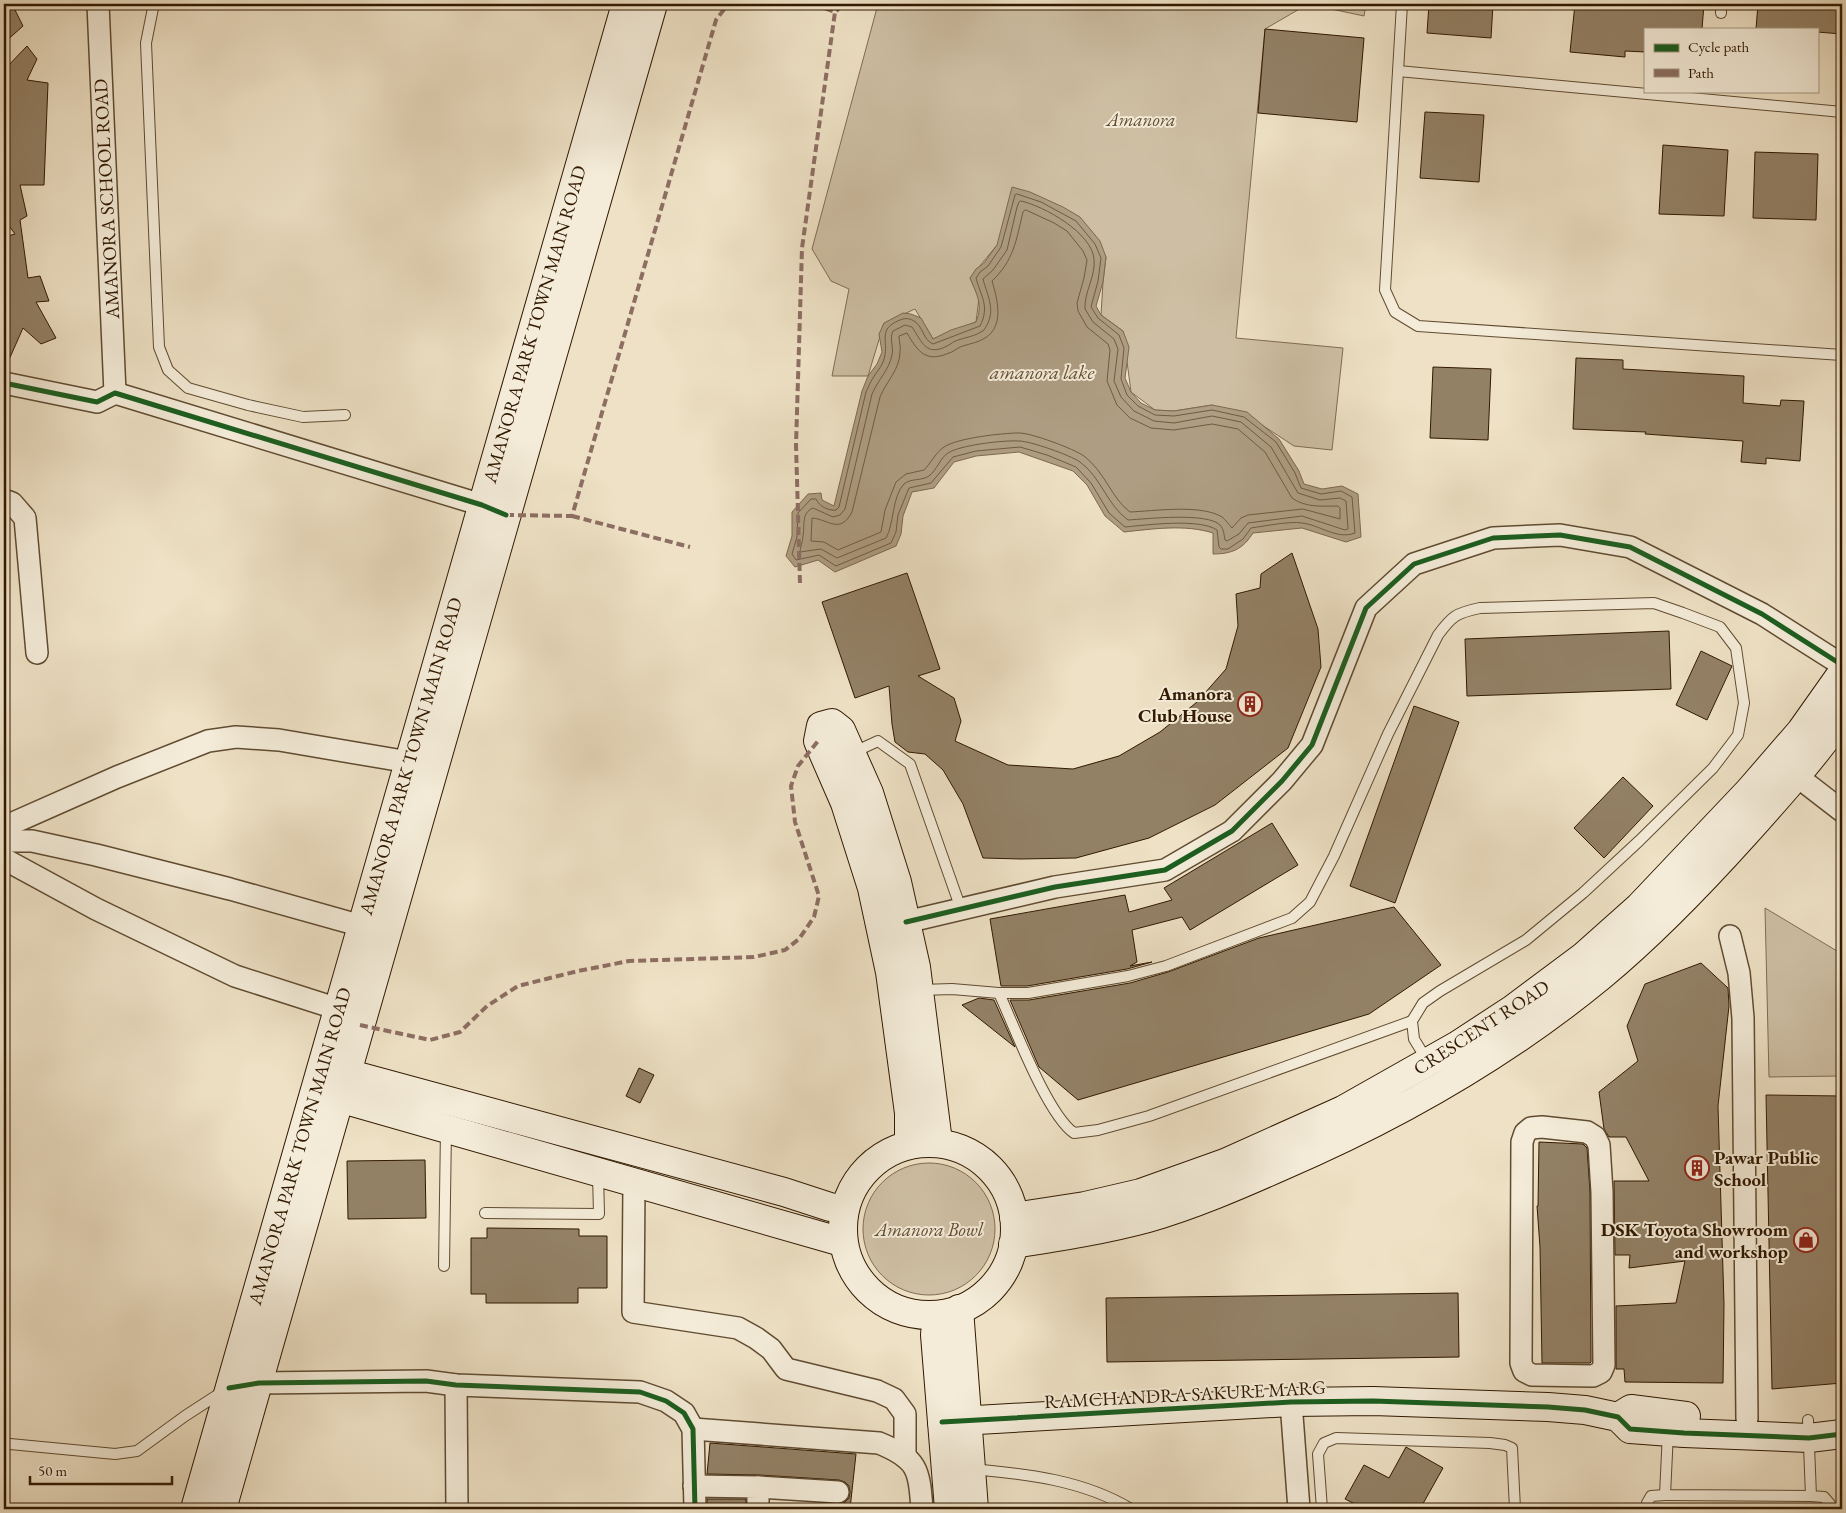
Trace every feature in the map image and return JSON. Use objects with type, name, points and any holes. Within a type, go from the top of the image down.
[{"type":"main road","name":"AMANORA PARK TOWN MAIN ROAD","points":[[195,1509],[338,1009],[374,930],[494,510],[626,4]]},
{"type":"main road","name":"AMANORA PARK TOWN MAIN ROAD","points":[[222,1509],[343,1085],[409,762],[494,510],[653,4]]},
{"type":"main road","name":"CRESCENT ROAD","points":[[1014,1244],[1091,1232],[1148,1218],[1234,1187],[1355,1133],[1472,1067],[1528,1030],[1600,976],[1657,926],[1720,861],[1786,768],[1801,731],[1842,673]]},
{"type":"main road","name":"CRESCENT ROAD","points":[[1014,1217],[1085,1206],[1141,1193],[1225,1163],[1343,1110],[1428,1063],[1513,1009],[1584,956],[1639,908],[1702,843],[1786,768],[1821,747],[1842,717]]},
{"type":"main road","points":[[909,1145],[909,1113],[890,972],[872,888],[845,803],[818,741],[821,726],[832,723],[841,730],[869,794],[897,882],[916,967],[938,1142]]},
{"type":"main road","points":[[343,1085],[784,1192],[830,1208],[844,1209]]},
{"type":"main road","points":[[343,1085],[446,1128],[842,1242]]},
{"type":"main road","points":[[921,1142],[938,1142],[970,1152],[996,1174],[1005,1188],[1011,1204],[1014,1217],[1014,1244],[1004,1270],[995,1284],[983,1296],[969,1305],[948,1312],[922,1315],[903,1311],[888,1305],[862,1283],[852,1269],[842,1242],[844,1209],[853,1187],[862,1173],[874,1161],[888,1152],[909,1145],[921,1142]]},
{"type":"main road","points":[[948,1312],[955,1422],[949,1509]]},
{"type":"main road","name":"RAMCHANDRA SAKURE MARG","points":[[955,1422],[1291,1402],[1373,1401],[1557,1408],[1618,1416],[1631,1409],[1677,1415],[1790,1422],[1808,1429],[1842,1417]]},
{"type":"main road","name":"RAMCHANDRA SAKURE MARG","points":[[1618,1416],[1630,1429],[1668,1432],[1808,1429],[1842,1434]]},
{"type":"main road","points":[[955,1422],[971,1469],[974,1509]]},
{"type":"street","name":"AMANORA SCHOOL ROAD","points":[[98,4],[115,393]]},
{"type":"street","points":[[4,383],[97,402],[115,393],[494,510]]},
{"type":"street","points":[[4,500],[12,503],[25,518],[37,653]]},
{"type":"street","points":[[906,922],[1055,887],[1165,870],[1232,831],[1282,781],[1312,745],[1366,608],[1414,564],[1493,538],[1560,535],[1630,547],[1762,614],[1842,665]]},
{"type":"street","points":[[4,827],[117,777],[208,741],[236,737],[279,740],[409,762]]},
{"type":"street","points":[[1786,768],[1842,811]]},
{"type":"street","points":[[4,841],[32,841],[96,855],[230,889],[374,930]]},
{"type":"street","points":[[4,859],[96,909],[234,976],[338,1009]]},
{"type":"street","points":[[1730,936],[1739,973],[1743,1018],[1746,1419]]},
{"type":"street","points":[[1531,1128],[1587,1132],[1594,1137],[1599,1145],[1602,1192],[1604,1365],[1601,1372],[1593,1376],[1557,1375],[1532,1375],[1524,1371],[1521,1363],[1522,1142],[1525,1133],[1531,1128]]},
{"type":"street","points":[[634,1183],[634,1312],[738,1328],[771,1349],[786,1368],[877,1391],[894,1399],[905,1414],[905,1456]]},
{"type":"street","points":[[1557,1375],[1557,1408]]},
{"type":"street","points":[[229,1388],[259,1382],[426,1381],[456,1385],[640,1392],[666,1400],[684,1413],[693,1429],[695,1509]]},
{"type":"street","points":[[456,1385],[457,1509]]},
{"type":"street","points":[[1291,1402],[1299,1509]]},
{"type":"street","points":[[693,1429],[878,1443],[898,1451],[912,1462],[920,1482],[922,1509]]},
{"type":"street","points":[[694,1486],[758,1487],[812,1500],[838,1492]]},
{"type":"street","points":[[758,1487],[758,1509]]},
{"type":"lane","points":[[156,4],[153,8],[146,43],[158,347],[168,370],[188,388],[248,405],[303,417],[345,415]]},
{"type":"lane","points":[[1402,4],[1385,290],[1395,312],[1418,326],[1842,355]]},
{"type":"lane","points":[[1398,71],[1842,112]]},
{"type":"lane","points":[[919,990],[952,989],[999,993],[1028,993],[1128,976],[1166,966],[1292,918],[1310,902],[1334,856],[1388,734],[1438,635],[1447,623],[1460,612],[1480,608],[1654,603],[1720,627],[1736,648],[1744,703],[1738,735],[1713,768],[1639,842],[1583,893],[1526,940],[1423,1003],[1412,1021],[1414,1039],[1428,1063]]},
{"type":"lane","points":[[852,754],[878,742],[910,764],[961,909]]},
{"type":"lane","points":[[999,993],[1053,1107],[1066,1127],[1074,1133],[1098,1130],[1149,1116],[1412,1021]]},
{"type":"lane","points":[[444,1266],[446,1128]]},
{"type":"lane","points":[[485,1213],[598,1214],[598,1173]]},
{"type":"lane","points":[[10,1444],[115,1454],[137,1451],[185,1416],[229,1388]]},
{"type":"lane","points":[[1808,1429],[1811,1496]]},
{"type":"lane","points":[[1665,1495],[1668,1432]]},
{"type":"lane","points":[[1322,1509],[1318,1454],[1324,1443],[1336,1438],[1505,1445],[1512,1448],[1515,1509]]},
{"type":"lane","points":[[971,1469],[1060,1480],[1116,1501],[1131,1509]]},
{"type":"lane","points":[[1647,1509],[1647,1503],[1651,1496],[1665,1495],[1824,1497],[1830,1504],[1830,1509]]},
{"type":"green space","name":"Amanora","points":[[878,4],[1308,4],[1265,29],[1236,338],[1343,348],[1332,450],[1294,446],[1259,423],[1212,405],[1174,411],[1155,410],[1131,392],[1123,331],[1101,315],[1106,257],[997,245],[970,278],[979,298],[976,322],[933,339],[915,309],[884,323],[868,376],[832,376],[849,289],[831,281],[812,249]]},
{"type":"green space","points":[[1308,4],[1366,4],[1364,16]]},
{"type":"green space","points":[[1765,908],[1842,954],[1842,1076],[1769,1077]]},
{"type":"green space","name":"Amanora Bowl","points":[[929,1163],[942,1164],[954,1168],[976,1182],[990,1204],[994,1216],[994,1242],[990,1254],[976,1276],[954,1290],[942,1294],[929,1295],[916,1294],[904,1290],[882,1276],[868,1254],[864,1242],[863,1229],[864,1216],[868,1204],[882,1182],[904,1168],[916,1164]]},
{"type":"water","name":"amanora lake","points":[[1012,187],[1030,192],[1080,217],[1100,241],[1106,257],[1103,282],[1096,306],[1101,315],[1123,331],[1129,347],[1125,378],[1131,392],[1141,403],[1155,410],[1174,411],[1212,405],[1247,412],[1279,439],[1299,471],[1304,484],[1322,489],[1342,486],[1358,494],[1361,537],[1346,542],[1302,528],[1253,533],[1236,550],[1213,554],[1213,533],[1202,530],[1168,528],[1124,532],[1105,516],[1087,485],[1073,471],[1019,452],[976,456],[954,462],[934,488],[912,492],[903,516],[901,534],[896,546],[835,572],[818,560],[795,567],[786,556],[792,536],[792,512],[808,494],[821,493],[822,500],[834,506],[862,391],[868,376],[877,364],[882,352],[879,334],[884,323],[903,313],[911,314],[921,318],[933,339],[951,330],[976,322],[979,305],[970,278],[997,245]]},
{"type":"building","points":[[4,4],[12,4],[23,26],[4,43]]},
{"type":"building","points":[[1429,4],[1493,4],[1491,38],[1427,33]]},
{"type":"building","points":[[1575,4],[1704,4],[1702,28],[1644,28],[1644,52],[1625,51],[1625,57],[1570,52]]},
{"type":"building","points":[[1758,4],[1842,4],[1842,34],[1818,32],[1818,28],[1756,28]]},
{"type":"building","points":[[1265,29],[1364,38],[1357,122],[1258,113]]},
{"type":"building","points":[[27,46],[37,59],[27,80],[48,83],[44,185],[20,185],[27,216],[20,220],[28,278],[40,276],[49,301],[36,302],[56,338],[41,344],[23,328],[4,371],[4,237],[15,234],[4,219],[4,70]]},
{"type":"building","points":[[1425,112],[1484,115],[1479,182],[1420,178]]},
{"type":"building","points":[[1663,145],[1728,150],[1724,216],[1659,214]]},
{"type":"building","points":[[1755,152],[1818,154],[1816,220],[1753,218]]},
{"type":"building","points":[[1576,358],[1623,360],[1623,369],[1744,376],[1743,403],[1780,406],[1781,400],[1804,401],[1800,461],[1766,458],[1766,464],[1741,462],[1743,441],[1645,434],[1646,432],[1573,429]]},
{"type":"building","points":[[1433,367],[1491,369],[1488,440],[1430,438]]},
{"type":"building","name":"Amanora Club House","points":[[1292,553],[1318,629],[1321,667],[1288,748],[1215,805],[1149,838],[1076,858],[983,858],[963,804],[943,770],[925,754],[908,752],[895,742],[889,686],[855,698],[822,602],[907,573],[940,669],[918,676],[954,698],[961,721],[955,741],[1008,765],[1073,769],[1119,756],[1160,732],[1197,702],[1226,669],[1238,626],[1236,594],[1260,588],[1261,574]]},
{"type":"building","points":[[1669,631],[1671,689],[1467,696],[1465,639]]},
{"type":"building","points":[[1701,651],[1732,666],[1707,720],[1676,705]]},
{"type":"building","points":[[1414,706],[1459,722],[1395,903],[1350,886]]},
{"type":"building","points":[[1623,777],[1653,806],[1604,858],[1574,828]]},
{"type":"building","points":[[1272,823],[1298,865],[1190,930],[1182,917],[1132,930],[1137,962],[1130,966],[1152,962],[1127,969],[1027,986],[1001,986],[990,919],[1125,895],[1129,912],[1172,900],[1164,888]]},
{"type":"building","points":[[1394,907],[1441,965],[1369,1014],[1078,1100],[1039,1067],[1010,1000],[1029,1000],[1130,983],[1168,972],[1259,938]]},
{"type":"building","name":"Pawar Public School","points":[[1701,963],[1728,988],[1729,1006],[1718,1106],[1724,1304],[1723,1383],[1625,1382],[1624,1369],[1616,1369],[1616,1306],[1676,1303],[1685,1261],[1629,1268],[1630,1255],[1615,1255],[1614,1181],[1649,1181],[1626,1137],[1609,1137],[1604,1129],[1599,1092],[1638,1061],[1627,1026],[1645,984]]},
{"type":"building","points":[[979,998],[994,1000],[1015,1047],[962,1005]]},
{"type":"building","points":[[639,1068],[654,1075],[640,1103],[626,1096]]},
{"type":"building","name":"DSK Toyota Showroom and workshop","points":[[1766,1095],[1842,1096],[1842,1383],[1772,1389]]},
{"type":"building","points":[[1539,1142],[1583,1144],[1587,1148],[1590,1192],[1590,1363],[1542,1363],[1540,1247],[1537,1206]]},
{"type":"building","points":[[425,1160],[426,1218],[348,1219],[347,1161]]},
{"type":"building","points":[[487,1228],[579,1229],[579,1236],[607,1236],[607,1288],[578,1288],[578,1303],[486,1303],[486,1294],[471,1294],[471,1238],[487,1238]]},
{"type":"building","points":[[1458,1293],[1459,1357],[1107,1362],[1106,1298]]},
{"type":"building","points":[[710,1443],[856,1454],[850,1509],[820,1509],[820,1503],[844,1503],[849,1498],[849,1486],[839,1480],[707,1474]]},
{"type":"building","points":[[1406,1447],[1443,1468],[1420,1509],[1365,1509],[1345,1499],[1364,1465],[1389,1478]]},
{"type":"building","points":[[707,1499],[746,1499],[746,1509],[707,1509]]},
{"type":"marked path","points":[[506,515],[572,516],[716,20],[728,4]]},
{"type":"marked path","points":[[814,4],[835,12],[844,4]]},
{"type":"marked path","points":[[800,583],[796,445],[802,248],[835,12]]},
{"type":"marked path","points":[[572,516],[690,547]]},
{"type":"marked path","points":[[360,1025],[430,1040],[460,1032],[487,1006],[518,986],[629,961],[754,957],[785,950],[799,939],[814,917],[819,896],[795,822],[791,786],[798,766],[818,741]]},
{"type":"cycle path","points":[[4,383],[97,402],[115,393],[482,505],[506,515]]},
{"type":"cycle path","points":[[906,922],[1055,887],[1165,870],[1232,831],[1282,781],[1312,745],[1366,608],[1414,564],[1493,538],[1560,535],[1630,547],[1762,614],[1842,665]]},
{"type":"cycle path","points":[[229,1388],[259,1383],[426,1381],[456,1385],[640,1392],[666,1401],[684,1413],[693,1429],[695,1509]]},
{"type":"cycle path","points":[[942,1422],[1291,1402],[1373,1401],[1585,1410],[1618,1417],[1630,1429],[1684,1433],[1809,1438],[1842,1434]]},
{"type":"place","name":"Amanora Club House","points":[[1250,704]]},
{"type":"place","name":"Pawar Public School","points":[[1697,1168]]},
{"type":"place","name":"DSK Toyota Showroom and workshop","points":[[1806,1240]]}]
